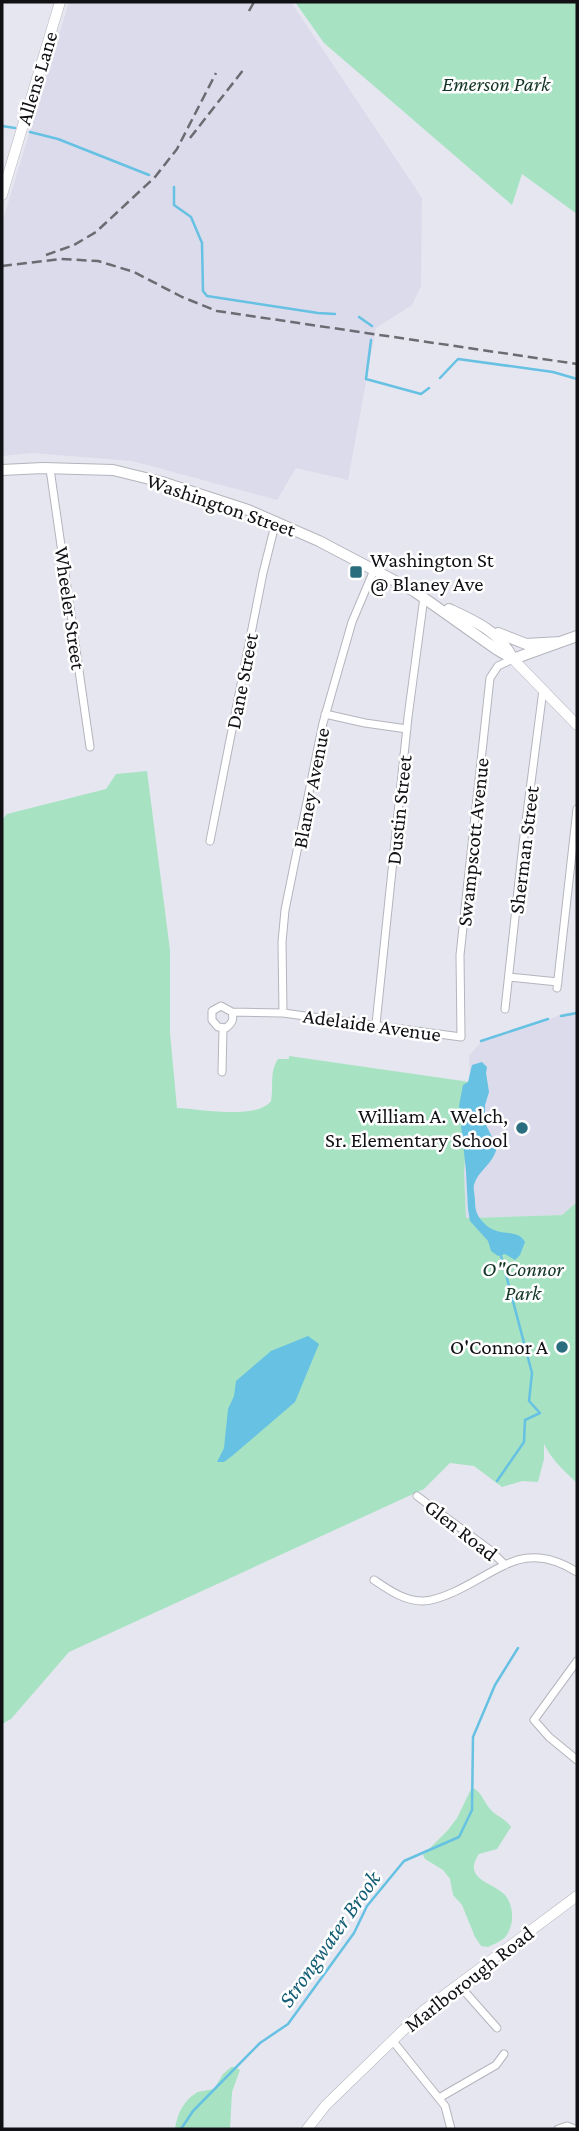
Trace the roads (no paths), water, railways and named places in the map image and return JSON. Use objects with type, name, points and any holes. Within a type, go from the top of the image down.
[{"type":"main road","name":"Washington Street","points":[[2,470],[50,468],[129,473],[229,503],[319,541],[484,626],[507,645],[513,659]]},
{"type":"main road","name":"Washington Street","points":[[424,597],[486,643],[513,659]]},
{"type":"main road","points":[[484,626],[526,644],[560,642]]},
{"type":"main road","points":[[513,659],[577,636]]},
{"type":"street","name":"Allens Lane","points":[[2,195],[60,2]]},
{"type":"street","name":"Wheeler Street","points":[[50,468],[90,747]]},
{"type":"street","name":"Dane Street","points":[[210,841],[263,573],[276,521]]},
{"type":"street","name":"Blaney Avenue","points":[[283,1013],[282,942],[285,910],[325,715],[352,622],[374,570]]},
{"type":"street","name":"Dustin Street","points":[[376,1024],[407,729],[424,597]]},
{"type":"street","name":"Washington Street","points":[[513,659],[577,725]]},
{"type":"street","name":"Swampscott Avenue","points":[[461,1037],[460,955],[490,678],[498,666],[513,659]]},
{"type":"street","name":"Sherman Street","points":[[505,1009],[543,690]]},
{"type":"street","points":[[325,715],[407,729]]},
{"type":"street","points":[[509,977],[558,985],[577,810]]},
{"type":"street","points":[[221,1006],[232,1012],[231,1023],[223,1028],[218,1027],[212,1020],[212,1011],[221,1006]]},
{"type":"street","name":"Adelaide Avenue","points":[[232,1012],[283,1013],[461,1037]]},
{"type":"street","points":[[222,1072],[223,1028]]},
{"type":"street","name":"Glen Road","points":[[417,1496],[490,1550],[505,1565]]},
{"type":"street","points":[[374,1580],[401,1596],[427,1601],[450,1594],[520,1560],[542,1557],[560,1562],[577,1572]]},
{"type":"street","points":[[577,1661],[534,1720],[549,1737],[577,1760]]},
{"type":"street","name":"Marlborough Road","points":[[307,2129],[326,2105],[423,2011],[577,1896]]},
{"type":"street","points":[[458,1984],[497,2028]]},
{"type":"street","points":[[392,2040],[445,2106],[452,2129]]},
{"type":"street","points":[[439,2098],[496,2065],[504,2054]]},
{"type":"street","points":[[558,2129],[567,2126],[575,2129]]},
{"type":"water","points":[[482,1062],[487,1067],[489,1092],[485,1105],[485,1123],[497,1147],[474,1185],[475,1207],[479,1217],[489,1227],[517,1235],[525,1242],[515,1260],[505,1254],[498,1256],[491,1251],[488,1241],[470,1221],[468,1209],[459,1106],[463,1085],[468,1082],[472,1065]]},
{"type":"water","points":[[308,1336],[319,1344],[295,1402],[232,1456],[224,1462],[217,1462],[224,1448],[228,1409],[234,1396],[236,1381],[271,1351]]},
{"type":"waterway","points":[[2,126],[15,128]]},
{"type":"waterway","points":[[30,132],[58,139],[149,175]]},
{"type":"waterway","points":[[174,187],[174,205],[191,217],[202,243],[203,291],[207,296],[335,314]]},
{"type":"waterway","points":[[359,317],[372,326]]},
{"type":"waterway","points":[[371,340],[366,379],[421,394],[429,388]]},
{"type":"waterway","points":[[440,378],[458,359],[553,372],[577,379]]},
{"type":"waterway","name":"Strongwater Brook","points":[[561,1016],[577,1013]]},
{"type":"waterway","name":"Strongwater Brook","points":[[481,1041],[548,1019]]},
{"type":"waterway","name":"Strongwater Brook","points":[[497,1481],[524,1442],[525,1420],[540,1413],[529,1401],[532,1373],[500,1252]]},
{"type":"waterway","name":"Strongwater Brook","points":[[181,2129],[193,2111],[260,2043],[288,2024],[354,1933],[367,1906],[404,1861],[459,1837],[472,1810],[473,1737],[495,1685],[518,1648]]},
{"type":"railway","points":[[249,11],[254,2]]},
{"type":"railway","points":[[190,138],[244,69]]},
{"type":"railway","points":[[46,255],[74,245],[96,232],[155,177],[177,149],[216,73]]},
{"type":"railway","points":[[2,266],[61,259],[98,261],[134,272],[182,297],[217,311],[577,364]]},
{"type":"place","name":"Washington St @ Blaney Ave","points":[[356,572]]},
{"type":"place","name":"William A. Welch, Sr. Elementary School","points":[[522,1128]]},
{"type":"place","name":"O'Connor A","points":[[562,1347]]},
{"type":"park label","name":"Emerson Park","points":[[496,84]]},
{"type":"park label","name":"O\"Connor Park","points":[[523,1281]]}]
